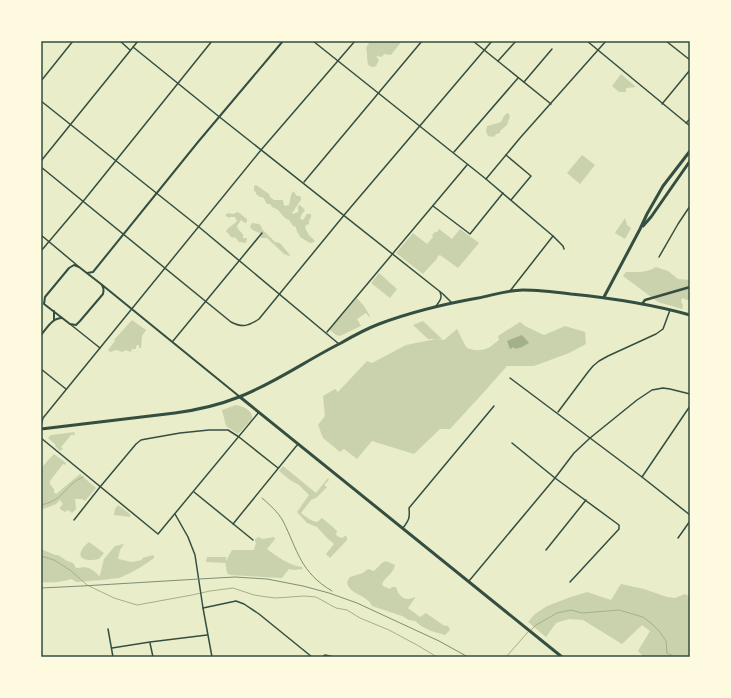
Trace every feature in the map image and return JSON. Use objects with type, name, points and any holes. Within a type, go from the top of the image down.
[{"type":"main road","points":[[604,297],[663,186],[690,151]]},
{"type":"main road","points":[[640,229],[651,217],[690,161]]},
{"type":"main road","points":[[642,304],[646,300],[690,287]]},
{"type":"main road","points":[[41,429],[198,410],[219,404],[240,397],[268,384],[339,344],[377,325],[434,307],[509,292],[534,290],[604,297],[690,315]]},
{"type":"main road","points":[[240,397],[562,657]]},
{"type":"street","points":[[41,80],[72,41]]},
{"type":"street","points":[[120,41],[130,50]]},
{"type":"street","points":[[41,160],[138,41]]},
{"type":"street","points":[[41,251],[212,41]]},
{"type":"street","points":[[87,273],[93,272],[283,41]]},
{"type":"street","points":[[313,41],[503,193],[553,236],[564,249]]},
{"type":"street","points":[[41,426],[43,418],[66,389],[261,150],[354,41]]},
{"type":"street","points":[[303,183],[422,41]]},
{"type":"street","points":[[473,41],[551,104]]},
{"type":"street","points":[[41,166],[230,322],[243,326],[254,323],[259,319],[344,215],[492,41]]},
{"type":"street","points":[[498,61],[516,41]]},
{"type":"street","points":[[587,41],[690,126]]},
{"type":"street","points":[[486,179],[606,41]]},
{"type":"street","points":[[666,41],[690,60]]},
{"type":"street","points":[[133,47],[219,117],[439,290],[452,303]]},
{"type":"street","points":[[524,82],[552,50]]},
{"type":"street","points":[[662,104],[690,70]]},
{"type":"street","points":[[453,153],[518,78]]},
{"type":"street","points":[[41,101],[157,193],[339,344]]},
{"type":"street","points":[[686,123],[690,118]]},
{"type":"street","points":[[506,155],[531,176],[511,200]]},
{"type":"street","points":[[326,332],[467,165]]},
{"type":"street","points":[[433,206],[470,234],[503,193]]},
{"type":"street","points":[[660,257],[678,224],[690,206]]},
{"type":"street","points":[[173,341],[262,234]]},
{"type":"street","points":[[41,235],[240,397]]},
{"type":"street","points":[[509,292],[553,236]]},
{"type":"street","points":[[44,304],[45,297],[69,268],[74,265],[79,267]]},
{"type":"street","points":[[93,272],[94,279]]},
{"type":"street","points":[[70,324],[74,325],[79,323],[103,294],[104,290],[101,284]]},
{"type":"street","points":[[434,307],[439,302],[441,297],[439,290]]},
{"type":"street","points":[[41,301],[100,349]]},
{"type":"street","points":[[557,413],[593,366],[608,356],[660,332],[663,329],[670,310]]},
{"type":"street","points":[[54,311],[54,320]]},
{"type":"street","points":[[41,335],[54,320],[62,318]]},
{"type":"street","points":[[41,369],[66,389]]},
{"type":"street","points":[[510,378],[690,515]]},
{"type":"street","points":[[469,581],[574,453],[590,438],[644,394],[652,390],[663,388],[690,394]]},
{"type":"street","points":[[403,528],[409,521],[410,508],[494,406]]},
{"type":"street","points":[[642,477],[690,406]]},
{"type":"street","points":[[41,438],[158,534],[259,412]]},
{"type":"street","points":[[74,520],[134,446],[141,440],[180,433],[228,430],[278,468]]},
{"type":"street","points":[[512,443],[555,478],[619,525],[619,529],[570,582]]},
{"type":"street","points":[[233,524],[298,444]]},
{"type":"street","points":[[194,492],[252,540]]},
{"type":"street","points":[[546,550],[586,500]]},
{"type":"street","points":[[175,514],[188,537],[195,555],[207,635],[212,657]]},
{"type":"street","points":[[678,538],[690,521]]},
{"type":"street","points":[[203,608],[236,601],[244,604],[259,614],[312,657]]},
{"type":"street","points":[[108,629],[113,657]]},
{"type":"street","points":[[112,648],[207,635]]},
{"type":"street","points":[[150,642],[153,657]]},
{"type":"street","points":[[322,657],[325,655],[334,657]]},
{"type":"shaded area","points":[[368,41],[402,41],[391,55],[384,54],[382,57],[376,56],[379,60],[376,66],[373,67],[369,66],[368,62],[366,48],[369,43]]},
{"type":"shaded area","points":[[621,74],[636,87],[626,88],[626,92],[619,92],[612,86]]},
{"type":"shaded area","points":[[507,113],[510,116],[507,125],[494,137],[488,136],[486,131],[487,126],[501,122]]},
{"type":"shaded area","points":[[582,155],[595,165],[580,184],[567,173]]},
{"type":"shaded area","points":[[256,185],[269,194],[274,200],[283,200],[285,206],[289,205],[293,191],[297,196],[300,196],[301,200],[292,213],[298,212],[298,206],[300,205],[305,210],[300,218],[301,219],[303,220],[307,214],[311,214],[309,224],[306,225],[305,228],[315,241],[310,243],[300,237],[296,227],[293,226],[289,220],[270,204],[267,204],[264,198],[256,194],[254,191],[254,186]]},
{"type":"shaded area","points":[[238,212],[247,219],[247,222],[245,223],[241,220],[237,226],[243,234],[243,238],[247,238],[246,243],[239,242],[236,238],[231,237],[226,231],[237,221],[235,217],[229,218],[225,215],[228,213],[233,214]]},
{"type":"shaded area","points":[[625,218],[627,225],[631,228],[625,239],[615,233]]},
{"type":"shaded area","points":[[252,223],[259,224],[275,242],[280,243],[290,255],[284,254],[267,238],[261,238],[260,233],[254,231],[250,227]]},
{"type":"shaded area","points":[[439,229],[452,239],[460,229],[479,243],[458,268],[440,255],[423,274],[396,253],[413,233],[427,244],[433,237],[432,235]]},
{"type":"shaded area","points":[[656,267],[668,271],[678,279],[690,280],[690,301],[682,298],[682,309],[658,302],[623,276],[626,272],[645,271]]},
{"type":"shaded area","points":[[379,273],[397,289],[390,298],[371,283]]},
{"type":"shaded area","points":[[357,298],[370,316],[369,317],[366,313],[357,319],[361,326],[340,336],[336,335],[330,330],[331,328]]},
{"type":"shaded area","points":[[132,320],[146,330],[142,336],[141,348],[139,348],[138,345],[136,346],[136,349],[132,349],[131,352],[116,350],[110,352],[108,350],[115,341],[114,340]]},
{"type":"shaded area","points":[[423,321],[442,339],[437,339],[444,340],[457,329],[466,347],[474,350],[486,349],[499,340],[498,336],[520,322],[544,335],[565,326],[585,332],[586,344],[569,353],[534,366],[507,366],[450,429],[440,429],[414,454],[372,441],[357,459],[344,449],[340,452],[323,438],[318,425],[325,416],[323,396],[335,389],[338,392],[367,361],[372,363],[406,345],[436,339],[428,339],[413,325]]},
{"type":"shaded area","points":[[522,335],[529,343],[522,347],[515,349],[514,347],[510,349],[507,341]]},
{"type":"shaded area","points":[[236,405],[248,410],[252,416],[252,419],[238,434],[226,426],[222,410]]},
{"type":"shaded area","points":[[75,432],[74,436],[72,434],[61,447],[63,449],[60,451],[48,438],[51,435]]},
{"type":"shaded area","points":[[54,454],[66,463],[65,465],[63,464],[50,481],[50,484],[56,494],[80,474],[96,488],[85,501],[82,499],[75,499],[76,509],[72,513],[68,510],[65,512],[60,509],[63,504],[60,500],[56,504],[41,510],[41,468]]},
{"type":"shaded area","points":[[283,466],[316,493],[328,478],[329,480],[324,485],[327,487],[316,498],[311,500],[301,513],[309,519],[317,522],[322,518],[337,531],[337,536],[342,538],[345,536],[347,537],[347,540],[330,558],[326,554],[334,544],[317,527],[307,523],[297,512],[309,495],[299,485],[279,471]]},
{"type":"shaded area","points":[[118,505],[130,514],[130,517],[114,515],[115,509]]},
{"type":"shaded area","points":[[259,537],[262,539],[274,537],[275,539],[267,549],[283,560],[302,567],[303,569],[289,569],[282,578],[230,575],[227,573],[225,562],[206,562],[207,557],[226,557],[226,561],[232,550],[254,550],[256,543],[255,539]]},
{"type":"shaded area","points":[[89,542],[104,553],[99,559],[88,560],[81,557],[81,551]]},
{"type":"shaded area","points":[[124,544],[120,550],[118,559],[132,562],[154,555],[154,558],[141,567],[119,578],[77,582],[71,579],[56,582],[41,582],[41,549],[58,555],[73,563],[76,568],[85,567],[90,569],[99,576],[104,559],[115,546]]},
{"type":"shaded area","points":[[386,561],[395,565],[393,570],[383,582],[383,586],[390,589],[392,587],[396,587],[401,596],[405,599],[415,597],[408,608],[420,617],[426,613],[443,625],[448,626],[450,630],[445,635],[431,631],[415,621],[372,606],[370,602],[351,590],[348,586],[347,582],[350,577],[363,573],[368,569],[374,571]]},
{"type":"shaded area","points":[[621,584],[644,589],[667,597],[675,598],[685,594],[690,597],[690,657],[644,657],[638,651],[650,631],[642,625],[622,644],[583,620],[569,619],[556,623],[546,637],[528,622],[535,614],[547,606],[587,592],[611,600]]},
{"type":"waterway","points":[[41,505],[52,502],[73,483],[83,477]]},
{"type":"waterway","points":[[41,556],[54,560],[70,570],[87,585],[114,598],[137,605],[233,588],[254,595],[276,598],[304,596],[316,597],[336,608],[347,610],[360,618],[389,630],[437,657]]},
{"type":"waterway","points":[[531,630],[536,625],[557,613],[571,610],[582,613],[619,610],[643,617],[652,624],[666,641],[667,653],[675,657]]},
{"type":"waterway","points":[[506,657],[528,632]]},
{"type":"railway","points":[[262,498],[274,509],[283,521],[306,568],[321,584],[332,591]]},
{"type":"railway","points":[[41,588],[235,577],[267,579],[303,586],[357,603],[439,641],[468,657]]}]
